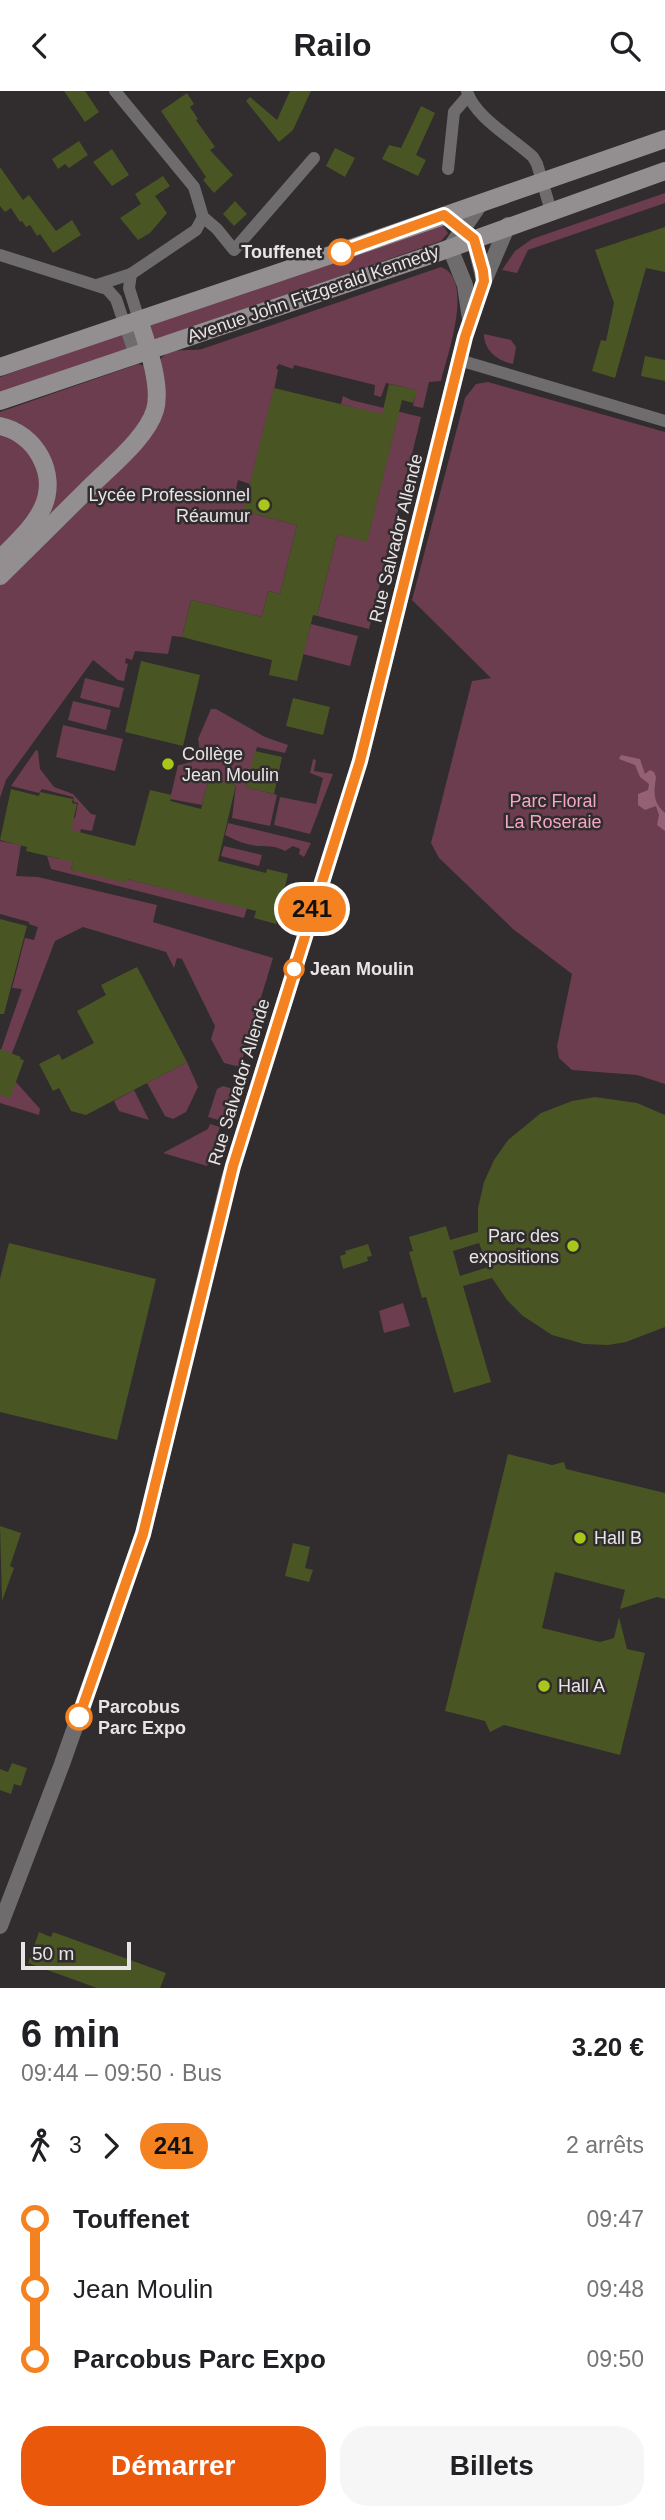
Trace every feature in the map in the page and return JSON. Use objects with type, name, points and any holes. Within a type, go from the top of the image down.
[{"type":"main road","name":"Avenue John Fitzgerald Kennedy","points":[[0,367],[665,139]]},
{"type":"main road","name":"Avenue John Fitzgerald Kennedy","points":[[0,401],[450,248],[469,234],[508,226],[665,171]]},
{"type":"main road","points":[[0,576],[140,436],[156,407],[155,380],[132,323]]},
{"type":"main road","points":[[0,357],[84,340]]},
{"type":"main road","points":[[0,426],[12,428],[24,435],[37,450],[44,464],[47,487],[44,506],[33,524],[0,559]]},
{"type":"street","points":[[448,169],[454,112],[468,93],[497,128],[533,156],[551,211]]},
{"type":"street","points":[[122,94],[194,187],[203,217],[234,250],[314,158]]},
{"type":"street","points":[[469,234],[480,204]]},
{"type":"street","points":[[444,215],[469,234],[484,281]]},
{"type":"street","points":[[97,285],[131,274],[196,230],[203,217]]},
{"type":"street","name":"Rue Salvador Allende","points":[[0,1927],[62,1764],[143,1534],[229,1179],[360,761],[470,322],[508,226]]},
{"type":"street","name":"Rue Salvador Allende","points":[[450,248],[464,282],[470,322]]},
{"type":"street","points":[[0,255],[107,289],[132,323]]},
{"type":"street","points":[[131,274],[132,323]]},
{"type":"street","points":[[459,360],[665,421]]},
{"type":"green space","points":[[665,193],[665,203],[528,250],[517,273],[502,270],[515,251],[532,239]]},
{"type":"green space","points":[[442,224],[448,233],[441,241],[155,341],[148,325]]},
{"type":"green space","points":[[441,267],[451,274],[456,286],[456,319],[441,381],[429,382],[423,408],[413,406],[416,390],[386,383],[381,397],[374,395],[375,385],[294,365],[293,369],[279,364],[276,368],[278,370],[275,385],[250,484],[238,480],[236,489],[248,493],[244,511],[297,525],[280,594],[268,591],[262,617],[191,600],[182,637],[172,636],[168,654],[135,651],[132,660],[126,658],[125,663],[128,664],[124,681],[118,680],[93,660],[6,780],[0,798],[0,582],[153,431],[159,361],[163,356],[173,351],[202,349]]},
{"type":"green space","points":[[484,334],[511,340],[516,347],[513,364],[489,350]]},
{"type":"green space","points":[[122,335],[130,348],[0,395],[0,377]]},
{"type":"green space","points":[[138,364],[145,366],[150,394],[144,422],[52,514],[49,511],[30,432],[19,423],[0,417],[0,412]]},
{"type":"green space","name":"Parc Floral La Roseraie","points":[[488,382],[665,432],[665,1084],[637,1075],[572,1070],[559,1058],[557,1046],[572,974],[513,929],[439,858],[431,843],[472,681],[491,678],[412,600],[465,398],[476,384]]},
{"type":"green space","points":[[343,396],[421,417],[369,629],[317,616],[337,534],[367,541],[397,419],[341,404]]},
{"type":"green space","points":[[0,435],[12,438],[30,454],[36,465],[40,489],[33,513],[0,550]]},
{"type":"green space","points":[[311,624],[358,636],[350,666],[303,654]]},
{"type":"green space","points":[[85,678],[124,688],[119,708],[80,698]]},
{"type":"green space","points":[[73,701],[111,710],[106,730],[68,720]]},
{"type":"green space","points":[[211,709],[216,709],[265,737],[288,745],[285,753],[257,747],[246,787],[277,795],[270,826],[232,818],[236,785],[209,778],[202,805],[170,799],[178,765],[192,760],[197,754],[198,739]]},
{"type":"green space","points":[[63,725],[123,739],[115,771],[56,757]]},
{"type":"green space","points":[[36,750],[40,769],[54,787],[73,794],[91,814],[96,815],[92,831],[81,829],[71,870],[127,879],[247,908],[244,918],[51,869],[47,856],[59,859],[69,817],[75,818],[78,803],[74,802],[73,797],[42,789],[39,793],[11,786]]},
{"type":"green space","points":[[313,759],[316,760],[314,771],[333,774],[310,834],[274,825],[280,797],[316,804],[323,778],[310,773]]},
{"type":"green space","points":[[228,823],[311,843],[304,857],[299,854],[300,849],[293,846],[285,851],[252,845],[225,835]]},
{"type":"green space","points":[[0,841],[21,845],[16,876],[38,877],[157,905],[153,922],[273,958],[240,1067],[224,1063],[211,1039],[215,1026],[182,959],[177,958],[174,968],[166,952],[83,927],[55,941],[11,1056],[0,1053],[22,989],[12,988],[25,938],[34,940],[38,927],[0,914]]},
{"type":"green space","points":[[224,846],[262,855],[259,866],[221,856]]},
{"type":"green space","points":[[187,1062],[198,1087],[186,1112],[173,1119],[165,1116],[147,1083]]},
{"type":"green space","points":[[16,1082],[40,1109],[39,1115],[0,1103],[0,1095]]},
{"type":"green space","points":[[223,1086],[233,1089],[222,1121],[208,1117],[217,1089]]},
{"type":"green space","points":[[134,1090],[149,1120],[119,1111],[114,1101]]},
{"type":"green space","points":[[210,1124],[220,1127],[207,1166],[163,1153],[208,1129]]},
{"type":"green space","points":[[403,1303],[410,1326],[384,1333],[379,1311]]},
{"type":"shaded area","points":[[621,755],[640,759],[645,774],[650,770],[654,772],[655,796],[665,813],[665,831],[657,825],[659,815],[656,806],[645,810],[638,805],[638,794],[648,790],[649,784],[640,777],[635,765],[619,759]]},
{"type":"building","points":[[64,91],[85,91],[99,112],[85,122]]},
{"type":"building","points":[[290,91],[311,91],[293,130],[279,142],[246,101],[250,97],[277,120]]},
{"type":"building","points":[[187,93],[194,104],[190,107],[198,119],[196,120],[215,147],[210,150],[233,175],[214,193],[203,180],[206,177],[161,111]]},
{"type":"building","points":[[421,106],[435,113],[416,155],[426,160],[418,176],[382,159],[389,145],[401,148]]},
{"type":"building","points":[[79,141],[88,155],[69,168],[65,164],[58,169],[52,159]]},
{"type":"building","points":[[335,148],[355,158],[345,177],[326,166]]},
{"type":"building","points":[[112,149],[129,175],[112,186],[93,162]]},
{"type":"building","points":[[0,167],[23,200],[29,195],[56,231],[72,220],[81,235],[53,253],[40,234],[37,236],[30,225],[26,227],[20,222],[11,208],[5,212],[0,206]]},
{"type":"building","points":[[163,176],[170,186],[155,196],[167,213],[150,233],[138,240],[120,218],[141,204],[135,194]]},
{"type":"building","points":[[235,201],[247,214],[234,226],[223,214]]},
{"type":"building","points":[[665,227],[665,272],[646,268],[615,378],[592,371],[601,340],[606,341],[614,303],[595,250]]},
{"type":"building","points":[[645,356],[665,360],[665,381],[641,376]]},
{"type":"building","points":[[389,384],[417,390],[413,403],[402,400],[367,542],[337,534],[317,616],[313,615],[297,681],[269,675],[272,660],[182,637],[191,600],[262,617],[268,591],[280,594],[297,525],[243,511],[274,388],[382,414]]},
{"type":"building","points":[[141,661],[200,675],[183,746],[125,732]]},
{"type":"building","points":[[293,698],[330,707],[323,735],[286,726]]},
{"type":"building","points":[[255,751],[282,757],[274,794],[246,787]]},
{"type":"building","points":[[209,778],[236,785],[218,861],[266,873],[267,869],[288,874],[276,924],[254,918],[256,911],[127,879],[126,883],[71,870],[73,862],[26,851],[27,847],[0,840],[11,789],[39,796],[40,792],[73,799],[72,803],[77,804],[71,830],[135,846],[150,790],[172,795],[170,801],[201,809]]},
{"type":"building","points":[[0,919],[27,926],[4,1014],[0,1014]]},
{"type":"building","points":[[137,967],[187,1062],[86,1115],[71,1111],[59,1088],[53,1091],[39,1064],[59,1054],[62,1060],[94,1043],[77,1011],[106,995],[101,985]]},
{"type":"building","points":[[0,1049],[24,1060],[10,1098],[0,1095]]},
{"type":"building","name":"Parc des expositions","points":[[595,1097],[637,1103],[665,1115],[665,1327],[626,1342],[608,1345],[584,1344],[552,1335],[523,1316],[507,1300],[492,1278],[463,1286],[491,1382],[454,1393],[426,1297],[422,1298],[409,1252],[413,1251],[409,1237],[446,1226],[450,1240],[478,1232],[478,1208],[484,1182],[494,1160],[508,1140],[541,1113],[572,1101]],"holes":[[[479,1243],[488,1267],[460,1276],[453,1251]]]},
{"type":"building","points":[[9,1243],[156,1279],[117,1440],[0,1412],[0,1279]]},
{"type":"building","points":[[368,1244],[372,1256],[367,1257],[368,1261],[343,1269],[340,1256],[346,1254],[345,1251]]},
{"type":"building","points":[[508,1454],[552,1465],[564,1462],[566,1469],[665,1493],[665,1599],[657,1597],[620,1609],[625,1590],[555,1572],[542,1628],[600,1642],[614,1638],[619,1617],[627,1649],[645,1653],[620,1755],[504,1725],[490,1732],[485,1721],[445,1711]]},
{"type":"building","points":[[0,1526],[21,1533],[10,1566],[14,1568],[2,1601]]},
{"type":"building","points":[[293,1543],[310,1547],[305,1568],[313,1570],[309,1582],[285,1576]]},
{"type":"building","points":[[12,1763],[27,1768],[21,1786],[14,1784],[11,1794],[0,1790],[0,1769],[8,1772]]},
{"type":"building","points":[[39,1932],[51,1937],[53,1932],[166,1973],[160,1988],[97,1988],[28,1963]]},
{"type":"bus line","name":"241","points":[[79,1717],[143,1534],[229,1179],[360,761],[465,337],[484,281],[474,239],[444,215],[341,252]]},
{"type":"place","name":"Touffenet","points":[[341,252]]},
{"type":"place","name":"Lycée Professionnel Réaumur","points":[[264,505]]},
{"type":"place","name":"Collège Jean Moulin","points":[[168,764]]},
{"type":"place","name":"Jean Moulin","points":[[294,969]]},
{"type":"place","name":"Parc des expositions","points":[[573,1246]]},
{"type":"place","name":"Hall B","points":[[580,1538]]},
{"type":"place","name":"Hall A","points":[[544,1686]]},
{"type":"place","name":"Parcobus Parc Expo","points":[[79,1717]]}]
